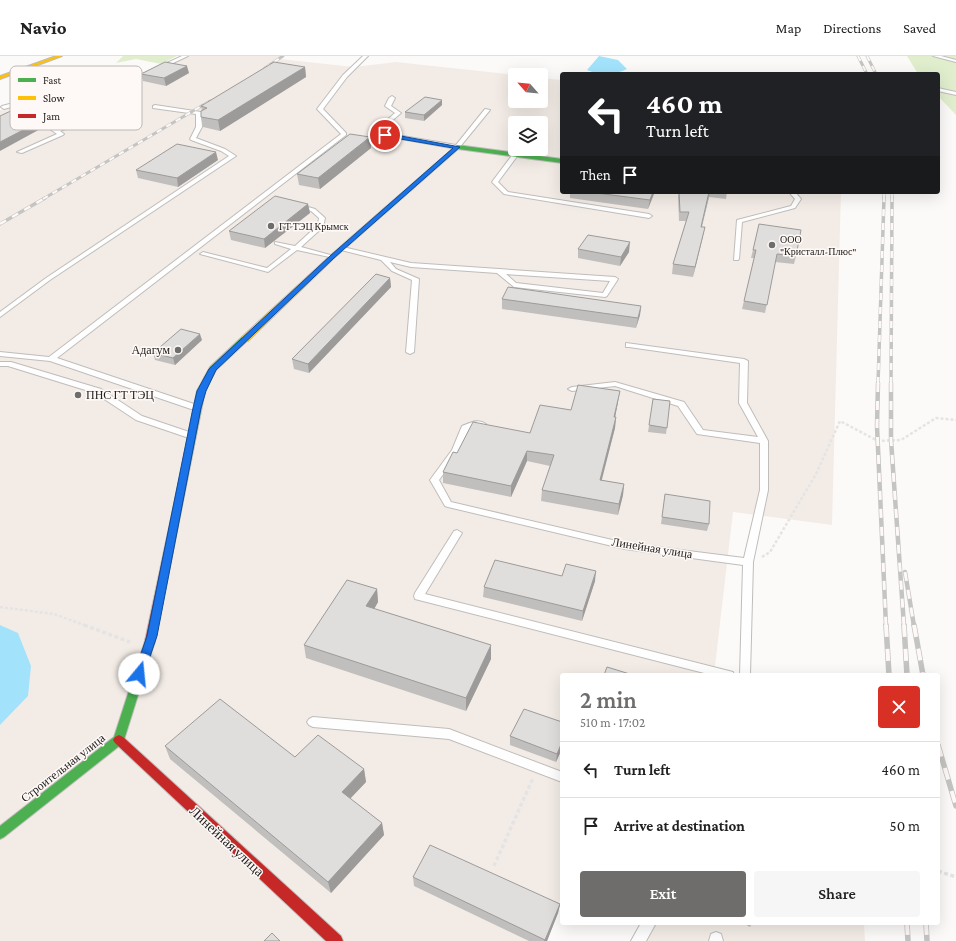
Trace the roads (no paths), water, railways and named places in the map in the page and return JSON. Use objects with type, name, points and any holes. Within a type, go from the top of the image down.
[{"type":"street","points":[[33,66],[60,56]]},
{"type":"street","points":[[0,78],[10,74]]},
{"type":"street","points":[[457,147],[508,154]]},
{"type":"street","name":"Строительная улица","points":[[0,833],[118,740],[152,636],[197,408],[202,391],[213,369],[332,257],[457,147]]},
{"type":"street","points":[[523,156],[560,161]]},
{"type":"street","name":"Линейная улица","points":[[118,740],[336,941]]},
{"type":"lane","points":[[142,76],[168,66],[186,56]]},
{"type":"lane","points":[[51,359],[344,134],[320,109],[345,76],[366,56]]},
{"type":"lane","points":[[935,56],[956,61]]},
{"type":"lane","points":[[940,90],[956,94]]},
{"type":"lane","points":[[392,98],[388,106],[398,114],[375,133],[457,147],[487,110]]},
{"type":"lane","points":[[0,114],[4,107]]},
{"type":"lane","points":[[0,315],[48,279],[233,156],[223,150],[193,139],[199,127],[199,113],[155,107]]},
{"type":"lane","points":[[20,152],[61,134],[56,131]]},
{"type":"lane","points":[[514,156],[495,182],[506,193],[649,216]]},
{"type":"lane","points":[[736,259],[739,221],[793,207],[798,199],[794,194]]},
{"type":"lane","points":[[203,254],[268,270],[321,226],[322,218],[313,210],[292,205]]},
{"type":"lane","points":[[277,243],[332,257]]},
{"type":"lane","points":[[343,248],[411,265],[520,271],[615,279],[605,295],[514,285],[498,270]]},
{"type":"lane","points":[[383,258],[394,270],[416,279],[410,352]]},
{"type":"lane","points":[[629,345],[744,361],[743,403],[764,441],[764,490],[748,562],[745,673]]},
{"type":"lane","points":[[0,354],[51,359],[197,408]]},
{"type":"lane","points":[[0,364],[8,364],[98,391],[139,418],[192,436]]},
{"type":"lane","points":[[572,389],[615,384],[681,404],[700,432],[764,441]]},
{"type":"lane","name":"Линейная улица","points":[[490,426],[477,423],[466,428],[456,451],[434,480],[448,504],[625,546],[748,562]]},
{"type":"lane","points":[[457,533],[419,596],[721,673]]},
{"type":"lane","points":[[312,722],[449,734],[560,776]]},
{"type":"lane","points":[[638,941],[648,925]]},
{"type":"water","points":[[599,56],[618,60],[627,69],[620,72],[594,72],[587,70]]},
{"type":"water","points":[[0,625],[18,633],[31,666],[28,696],[0,725]]},
{"type":"railway","points":[[265,68],[283,56]]},
{"type":"railway","points":[[858,56],[866,72]]},
{"type":"railway","points":[[867,56],[875,72]]},
{"type":"railway","points":[[43,199],[210,101]]},
{"type":"railway","points":[[0,224],[45,198]]},
{"type":"railway","points":[[878,384],[884,198]]},
{"type":"railway","points":[[891,384],[892,198]]},
{"type":"railway","points":[[878,383],[877,426],[886,626]]},
{"type":"railway","points":[[891,384],[891,440],[904,626]]},
{"type":"railway","points":[[905,572],[914,626]]},
{"type":"railway","points":[[886,625],[889,673]]},
{"type":"railway","points":[[904,625],[907,673]]},
{"type":"railway","points":[[914,625],[923,673]]},
{"type":"railway","points":[[940,752],[956,806]]},
{"type":"railway","points":[[907,925],[908,941]]},
{"type":"railway","points":[[926,925],[927,941]]},
{"type":"place","name":"ГТ ТЭЦ Крымск","points":[[271,226]]},
{"type":"place","name":"ООО \"Кристалл-Плюс\"","points":[[772,245]]},
{"type":"place","name":"Адагум","points":[[178,350]]},
{"type":"place","name":"ПНС ГТ ТЭЦ","points":[[78,395]]}]
